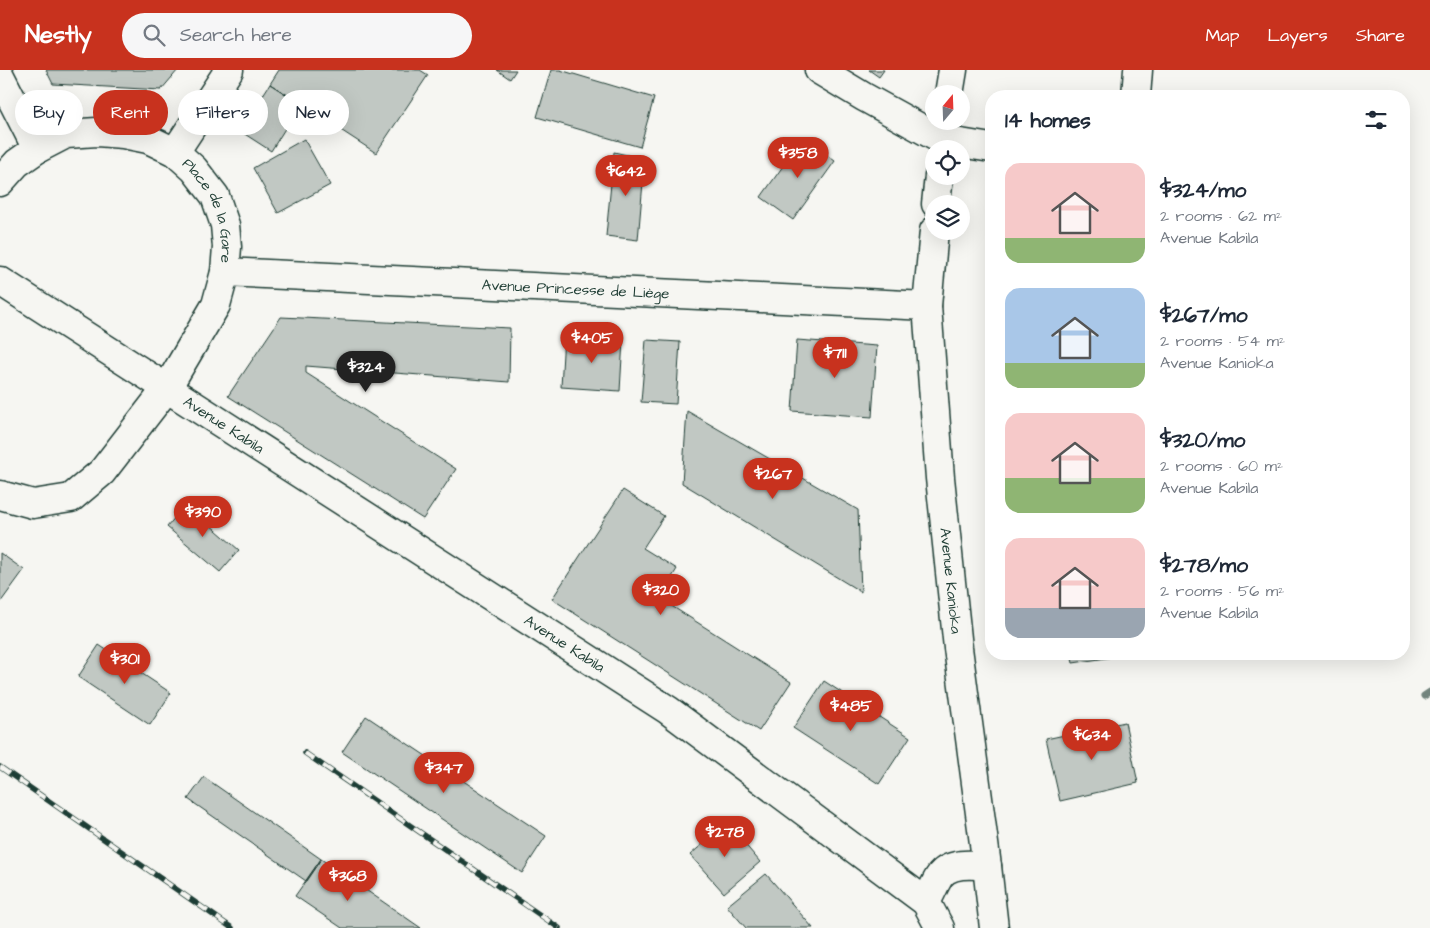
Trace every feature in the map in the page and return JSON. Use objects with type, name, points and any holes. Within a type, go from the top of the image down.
[{"type":"main road","points":[[175,152],[229,70]]},
{"type":"main road","points":[[819,70],[864,97],[943,137],[985,147]]},
{"type":"main road","points":[[950,85],[953,70]]},
{"type":"main road","points":[[1136,90],[1138,70]]},
{"type":"main road","points":[[0,76],[37,148]]},
{"type":"main road","name":"Place de la Gare","points":[[0,182],[17,163],[37,148],[66,134],[97,132],[123,134],[148,139],[175,152],[194,169],[215,196],[225,225],[227,247],[225,272],[216,305],[167,388],[102,472],[71,498],[32,504],[0,495]]},
{"type":"main road","name":"Avenue Kanioka","points":[[933,240],[927,306],[940,478],[958,648],[994,928]]},
{"type":"main road","name":"Avenue Princesse de Liège","points":[[225,272],[927,306]]},
{"type":"main road","name":"Avenue Kabila","points":[[0,281],[668,710],[926,902],[940,928]]},
{"type":"main road","points":[[926,902],[940,876],[949,868],[970,864],[987,866]]},
{"type":"building","points":[[46,70],[178,70],[161,90],[53,84]]},
{"type":"building","points":[[279,70],[420,70],[428,75],[376,153],[348,135],[349,90],[279,90],[270,84]]},
{"type":"building","points":[[497,70],[516,70],[510,79]]},
{"type":"building","points":[[551,70],[560,70],[654,98],[640,147],[537,117]]},
{"type":"building","points":[[869,70],[884,70],[879,77]]},
{"type":"building","points":[[270,84],[280,90],[278,90],[278,135],[281,135],[271,151],[246,135],[268,135],[268,90],[266,90]]},
{"type":"building","points":[[803,138],[835,161],[793,220],[761,197]]},
{"type":"building","points":[[304,139],[330,185],[278,213],[253,168]]},
{"type":"building","points":[[614,152],[645,159],[638,240],[606,236]]},
{"type":"building","points":[[281,317],[510,328],[509,382],[306,366],[306,373],[456,469],[423,519],[228,396]]},
{"type":"building","points":[[564,336],[623,340],[620,391],[561,387]]},
{"type":"building","points":[[646,340],[680,342],[676,404],[641,402]]},
{"type":"building","points":[[797,340],[877,346],[872,417],[792,411]]},
{"type":"building","points":[[687,411],[858,510],[861,592],[682,483]]},
{"type":"building","points":[[623,490],[664,516],[643,548],[677,569],[659,598],[791,682],[759,731],[552,599]]},
{"type":"building","points":[[186,504],[239,550],[220,572],[167,527]]},
{"type":"building","points":[[0,553],[24,570],[0,603]]},
{"type":"building","points":[[99,645],[171,693],[150,725],[78,677]]},
{"type":"building","points":[[1072,660],[1093,660],[1073,663]]},
{"type":"building","points":[[824,681],[910,737],[879,784],[793,728]]},
{"type":"building","points":[[366,716],[546,836],[522,873],[342,752]]},
{"type":"building","points":[[1125,722],[1138,783],[1060,801],[1046,739]]},
{"type":"building","points":[[204,777],[321,859],[306,881],[188,799]]},
{"type":"building","points":[[727,823],[760,862],[724,893],[690,855]]},
{"type":"building","points":[[321,859],[421,928],[342,928],[295,896]]},
{"type":"building","points":[[766,874],[813,928],[746,928],[727,906]]},
{"type":"waterway","points":[[1424,696],[1430,692]]},
{"type":"railway","points":[[305,753],[559,928]]},
{"type":"railway","points":[[0,767],[232,928]]}]
